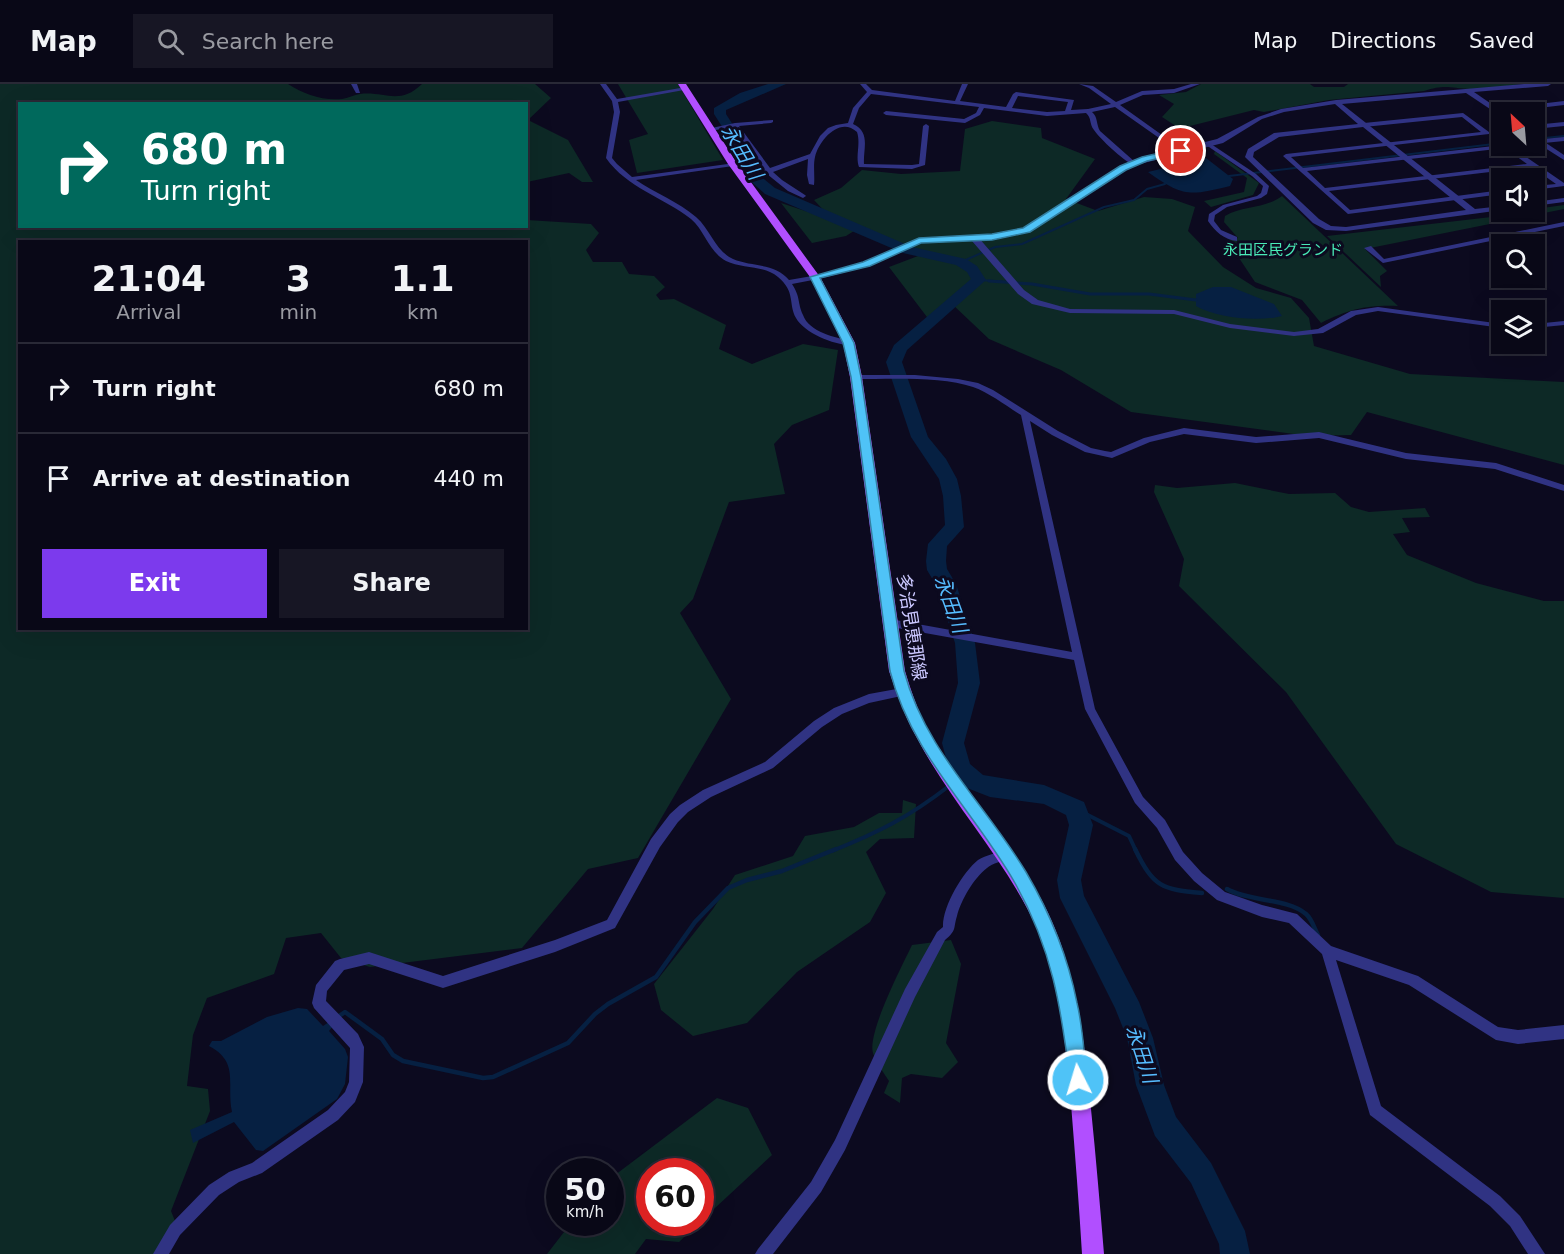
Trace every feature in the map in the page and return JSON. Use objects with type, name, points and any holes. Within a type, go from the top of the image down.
[{"type":"main road","name":"多治見恵那線","points":[[683,86],[740,172],[815,277],[849,343],[856,377],[890,623],[902,692],[925,742],[1005,855],[1042,919],[1060,968],[1076,1046],[1093,1254]]},
{"type":"street","points":[[354,84],[358,92]]},
{"type":"street","points":[[603,84],[615,100],[617,111],[609,158],[613,164],[665,202],[694,219],[721,254],[738,263],[783,276],[795,295],[796,311],[804,324],[826,336],[849,343]]},
{"type":"street","points":[[863,84],[870,92],[1047,114],[1088,111],[1114,105],[1142,93],[1174,91],[1197,84]]},
{"type":"street","points":[[957,102],[965,84]]},
{"type":"street","points":[[1082,84],[1091,87],[1181,151]]},
{"type":"street","points":[[787,283],[866,264],[919,240],[975,239],[1026,230],[1133,163],[1232,136],[1268,114],[1336,102],[1548,84]]},
{"type":"street","points":[[615,100],[683,86]]},
{"type":"street","points":[[1468,91],[1491,107]]},
{"type":"street","points":[[850,125],[856,108],[870,92]]},
{"type":"street","points":[[1008,110],[1016,94],[1072,101],[1066,112]]},
{"type":"street","points":[[1336,102],[1473,212]]},
{"type":"street","points":[[1545,106],[1564,103]]},
{"type":"street","points":[[886,113],[965,121],[978,114],[983,105]]},
{"type":"street","points":[[1088,111],[1093,116],[1094,126],[1098,132],[1133,163]]},
{"type":"street","points":[[1234,239],[1214,226],[1211,221],[1212,214],[1224,206],[1252,200],[1264,194],[1266,186],[1249,153],[1274,136],[1463,115],[1487,133],[1286,156],[1348,212],[1491,193]]},
{"type":"street","points":[[713,129],[771,121]]},
{"type":"street","points":[[1545,126],[1564,124]]},
{"type":"street","points":[[812,184],[810,174],[812,156],[826,131],[837,126],[850,125],[860,130],[863,136],[859,157],[861,166],[922,165],[926,126]]},
{"type":"street","points":[[734,126],[764,172],[788,189],[803,196]]},
{"type":"street","points":[[1545,139],[1564,138]]},
{"type":"street","points":[[1208,144],[1247,170],[1260,173],[1316,221],[1329,228],[1346,229],[1491,210]]},
{"type":"street","points":[[1545,146],[1564,158]]},
{"type":"street","points":[[1302,170],[1402,155],[1491,147]]},
{"type":"street","points":[[633,179],[764,172],[812,156]]},
{"type":"street","points":[[1521,156],[1537,168]]},
{"type":"street","points":[[1324,190],[1533,165]]},
{"type":"street","points":[[1545,173],[1562,185],[1545,187]]},
{"type":"street","points":[[1545,203],[1564,200]]},
{"type":"street","points":[[1368,248],[1383,261],[1564,224]]},
{"type":"street","points":[[975,239],[1013,283],[1035,302],[1070,311],[1174,312],[1230,326],[1294,334],[1320,331],[1354,313],[1378,309],[1491,324]]},
{"type":"street","points":[[1545,325],[1564,323]]},
{"type":"street","points":[[856,377],[915,377],[958,381],[975,386],[1088,450],[1105,454],[1112,455],[1147,440],[1184,431],[1256,440],[1319,435],[1406,456],[1496,466],[1564,488]]},
{"type":"street","points":[[1025,416],[1090,709],[1139,800],[1161,824],[1179,856],[1198,878],[1221,896],[1262,911],[1293,918],[1328,951],[1413,980],[1496,1033],[1518,1037],[1564,1032]]},
{"type":"street","points":[[890,623],[1079,657]]},
{"type":"street","points":[[161,1254],[175,1230],[214,1190],[234,1177],[257,1168],[288,1144],[333,1115],[350,1097],[356,1082],[357,1047],[353,1039],[319,1004],[321,989],[340,965],[369,958],[443,982],[575,939],[611,924],[655,843],[672,821],[690,804],[768,765],[840,709],[864,698],[902,692]]},
{"type":"street","points":[[763,1254],[816,1187],[840,1145],[909,993],[941,936],[949,929],[948,922],[962,889],[984,864],[1005,855]]},
{"type":"street","points":[[1328,951],[1375,1110],[1495,1202],[1515,1221],[1533,1252]]},
{"type":"green space","points":[[0,84],[288,84],[314,96],[344,99],[360,94],[399,96],[414,91],[422,84],[535,84],[551,98],[528,120],[528,102],[18,102],[18,228],[528,228],[528,220],[591,224],[599,233],[586,250],[593,262],[622,262],[629,274],[654,276],[665,287],[656,295],[660,300],[674,299],[726,325],[719,349],[752,364],[803,344],[838,350],[829,410],[792,425],[774,444],[785,494],[729,502],[693,599],[680,613],[731,699],[638,858],[588,869],[522,948],[370,967],[341,958],[321,933],[286,938],[274,974],[207,998],[193,1035],[187,1086],[208,1089],[210,1111],[171,1211],[175,1221],[159,1254],[0,1254]]},
{"type":"green space","points":[[618,84],[678,84],[723,160],[637,173],[629,140],[648,134]]},
{"type":"green space","points":[[1201,84],[1310,84],[1314,87],[1344,87],[1348,84],[1522,84],[1476,89],[1443,87],[1424,91],[1329,100],[1264,112],[1254,110],[1186,127],[1206,142],[1202,143],[1162,117],[1174,104],[1159,95],[1186,92]]},
{"type":"green space","points":[[528,120],[568,140],[593,182],[582,182],[569,173],[528,182]]},
{"type":"green space","points":[[992,121],[1041,128],[1042,138],[1095,159],[1066,199],[1098,211],[1144,197],[1172,199],[1195,207],[1188,231],[1223,267],[1256,288],[1291,298],[1309,318],[1314,346],[1410,374],[1564,382],[1564,465],[1367,412],[1351,435],[1308,436],[1131,412],[1061,370],[989,339],[952,304],[930,321],[889,267],[918,256],[857,229],[846,236],[812,243],[781,203],[842,223],[828,215],[814,200],[841,188],[862,170],[901,174],[960,171],[965,129]]},
{"type":"green space","points":[[1215,151],[1259,183],[1253,195],[1211,207],[1204,201],[1244,192],[1247,178],[1214,154]]},
{"type":"green space","name":"永田区民グランド","points":[[1282,196],[1398,306],[1358,309],[1321,323],[1302,300],[1255,282],[1227,240],[1238,238],[1224,222],[1225,216],[1268,203]]},
{"type":"green space","points":[[1564,205],[1564,209],[1545,213],[1545,208]]},
{"type":"green space","points":[[1491,217],[1491,222],[1499,222],[1365,249],[1387,271],[1380,276],[1381,287],[1327,236]]},
{"type":"green space","points":[[1235,483],[1289,494],[1335,493],[1351,507],[1369,512],[1425,508],[1430,517],[1402,518],[1410,532],[1393,534],[1407,555],[1476,583],[1544,601],[1564,601],[1564,898],[1491,892],[1396,844],[1286,692],[1179,586],[1184,559],[1154,492],[1155,485],[1177,488]]},
{"type":"green space","points":[[903,800],[916,804],[914,838],[880,839],[866,852],[886,893],[870,922],[797,972],[747,1023],[693,1036],[661,1010],[654,984],[713,909],[735,875],[793,856],[805,836],[854,827],[879,813],[902,813]]},
{"type":"green space","points":[[951,940],[961,964],[946,1043],[958,1062],[942,1078],[911,1074],[902,1078],[900,1103],[884,1093],[889,1081],[873,1053],[875,1031],[886,999],[912,945]]},
{"type":"green space","points":[[717,1098],[748,1108],[772,1155],[714,1209],[714,1158],[638,1158]]},
{"type":"green space","points":[[636,1159],[636,1236],[685,1236],[679,1242],[646,1239],[635,1254],[547,1254],[561,1236],[624,1236],[624,1168]]},
{"type":"water","points":[[1206,158],[1233,179],[1230,186],[1205,192],[1187,192],[1170,186],[1148,172]]},
{"type":"water","points":[[1213,287],[1231,287],[1274,304],[1282,316],[1261,319],[1238,318],[1196,306],[1196,294]]},
{"type":"water","points":[[298,1008],[307,1009],[323,1026],[329,1022],[333,1026],[329,1031],[345,1049],[348,1057],[345,1084],[337,1099],[263,1151],[256,1150],[234,1122],[193,1143],[190,1130],[232,1112],[230,1074],[225,1059],[209,1046],[212,1041],[221,1041],[267,1017]]},
{"type":"waterway","name":"永田川","points":[[780,84],[744,96],[720,108],[720,114],[746,155],[746,165],[755,179],[770,191],[908,250],[961,262],[972,269],[979,280],[900,348],[894,362],[916,428],[948,479],[952,496],[955,527],[938,544],[936,561],[937,570],[946,584],[965,643],[969,683],[953,743],[955,752],[962,770],[975,782],[990,787],[1044,795],[1061,800],[1076,809],[1081,825],[1069,880],[1072,898],[1126,1002],[1140,1038],[1150,1085],[1165,1126],[1201,1173],[1234,1242],[1235,1254]]},
{"type":"waterway","points":[[1545,138],[1564,136]]},
{"type":"waterway","points":[[1229,176],[1491,144]]},
{"type":"waterway","points":[[961,262],[995,247],[1022,244],[1104,207],[1134,200],[1147,189],[1165,184]]},
{"type":"waterway","points":[[979,280],[1009,282]]},
{"type":"waterway","points":[[989,281],[1032,284],[1090,294],[1149,294],[1196,300]]},
{"type":"waterway","points":[[955,781],[965,774]]},
{"type":"waterway","points":[[832,851],[893,823],[949,786]]},
{"type":"waterway","points":[[1076,809],[1129,836],[1136,850]]},
{"type":"waterway","points":[[336,1018],[345,1012],[382,1039],[393,1055],[403,1061],[483,1078],[493,1077],[568,1043],[595,1014],[608,1004],[656,977],[695,922],[728,888],[747,880],[782,871],[836,849]]},
{"type":"waterway","points":[[1136,850],[1148,872],[1161,884],[1177,890],[1202,893]]},
{"type":"waterway","points":[[1227,889],[1298,909],[1308,916],[1318,935]]},
{"type":"route","points":[[1078,1080],[1076,1046],[1069,1004],[1060,968],[1042,919],[1019,876],[920,734],[902,692],[897,671],[856,377],[849,343],[815,277],[866,264],[919,240],[975,239],[1018,233],[1035,226],[1123,168],[1144,159],[1181,151]]}]
